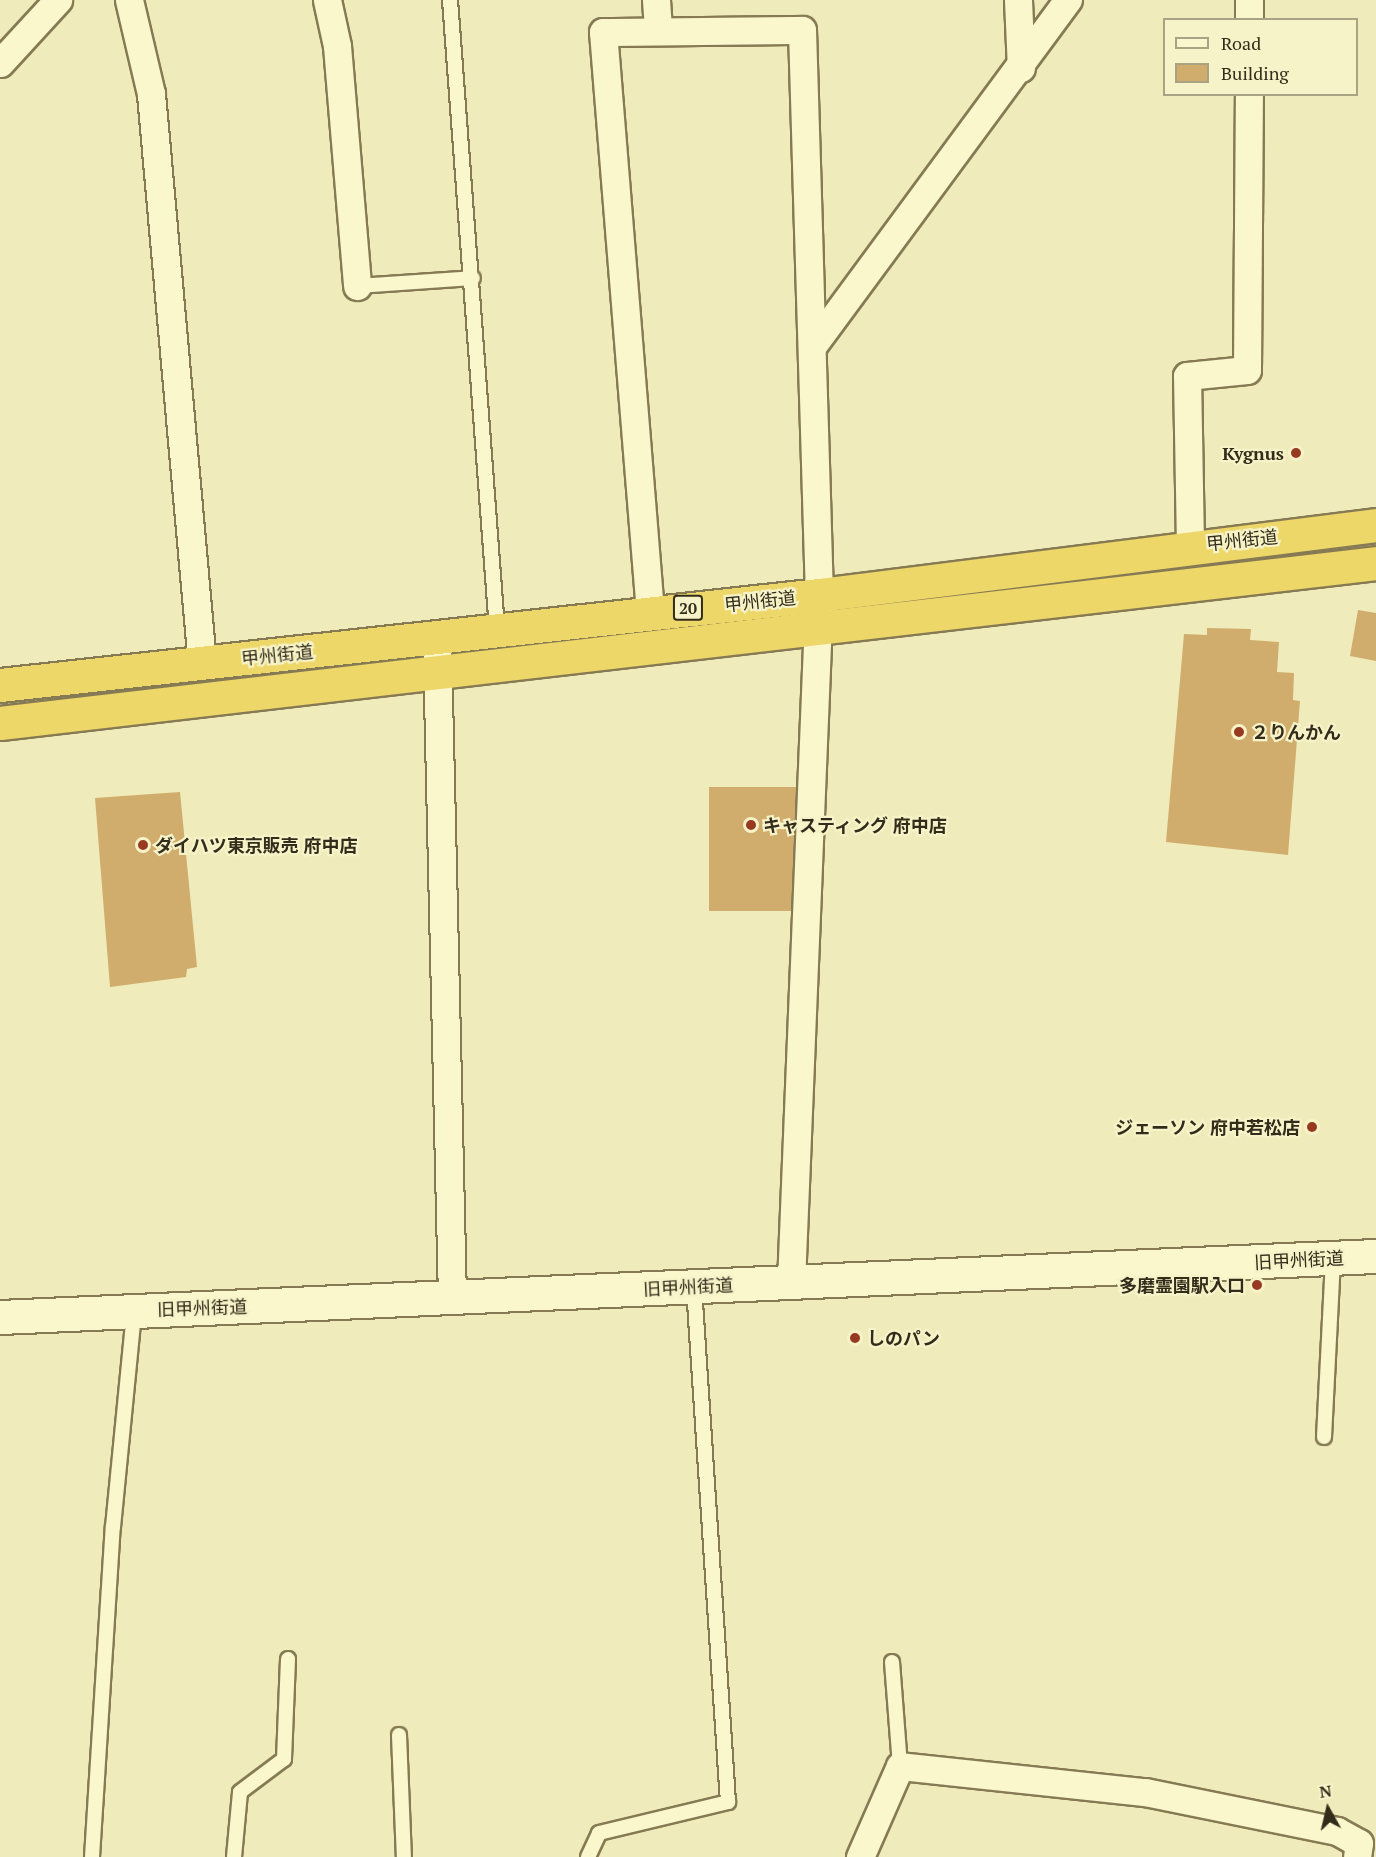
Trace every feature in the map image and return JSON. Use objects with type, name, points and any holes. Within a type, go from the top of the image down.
[{"type":"highway","name":"甲州街道","points":[[0,723],[439,672],[1190,546],[1376,525]]},
{"type":"highway","name":"甲州街道","points":[[0,686],[650,612],[818,610],[1376,563]]},
{"type":"main road","name":"旧甲州街道","points":[[0,1317],[1376,1256]]},
{"type":"street","points":[[0,63],[58,0]]},
{"type":"street","points":[[129,0],[151,94],[202,663]]},
{"type":"street","points":[[327,0],[337,46],[357,286]]},
{"type":"street","points":[[656,0],[658,31]]},
{"type":"street","points":[[1018,0],[1021,68]]},
{"type":"street","points":[[814,344],[1021,68],[1068,0]]},
{"type":"street","points":[[1249,18],[1250,0]]},
{"type":"street","points":[[650,612],[603,32],[802,30],[814,344],[818,610],[791,1282]]},
{"type":"street","points":[[1190,546],[1187,376],[1247,370],[1249,96]]},
{"type":"street","points":[[436,638],[439,672],[438,852],[452,1298]]},
{"type":"street","points":[[860,1857],[900,1766],[1168,1797],[1337,1831],[1359,1843],[1357,1857]]},
{"type":"lane","points":[[450,0],[473,278],[497,630]]},
{"type":"lane","points":[[357,286],[473,278]]},
{"type":"lane","points":[[1324,1437],[1333,1258]]},
{"type":"lane","points":[[588,1857],[599,1833],[728,1802],[694,1287]]},
{"type":"lane","points":[[92,1857],[134,1311]]},
{"type":"lane","points":[[234,1857],[240,1792],[284,1759],[288,1659]]},
{"type":"lane","points":[[892,1662],[900,1766]]},
{"type":"lane","points":[[399,1735],[404,1857]]},
{"type":"building","points":[[1358,610],[1376,613],[1376,661],[1350,656]]},
{"type":"building","points":[[1207,628],[1251,629],[1250,640],[1279,642],[1277,672],[1294,673],[1293,700],[1300,701],[1288,855],[1166,842],[1184,634],[1207,635]]},
{"type":"building","points":[[709,787],[797,787],[797,911],[709,911]]},
{"type":"building","points":[[180,792],[197,967],[187,969],[186,977],[110,987],[95,798]]},
{"type":"place","name":"Kygnus","points":[[1296,453]]},
{"type":"place","name":"２りんかん","points":[[1239,732]]},
{"type":"place","name":"キャスティング 府中店","points":[[751,825]]},
{"type":"place","name":"ダイハツ東京販売 府中店","points":[[143,845]]},
{"type":"place","name":"ジェーソン 府中若松店","points":[[1312,1127]]},
{"type":"place","name":"多磨霊園駅入口","points":[[1257,1285]]},
{"type":"place","name":"しのパン","points":[[855,1338]]}]
